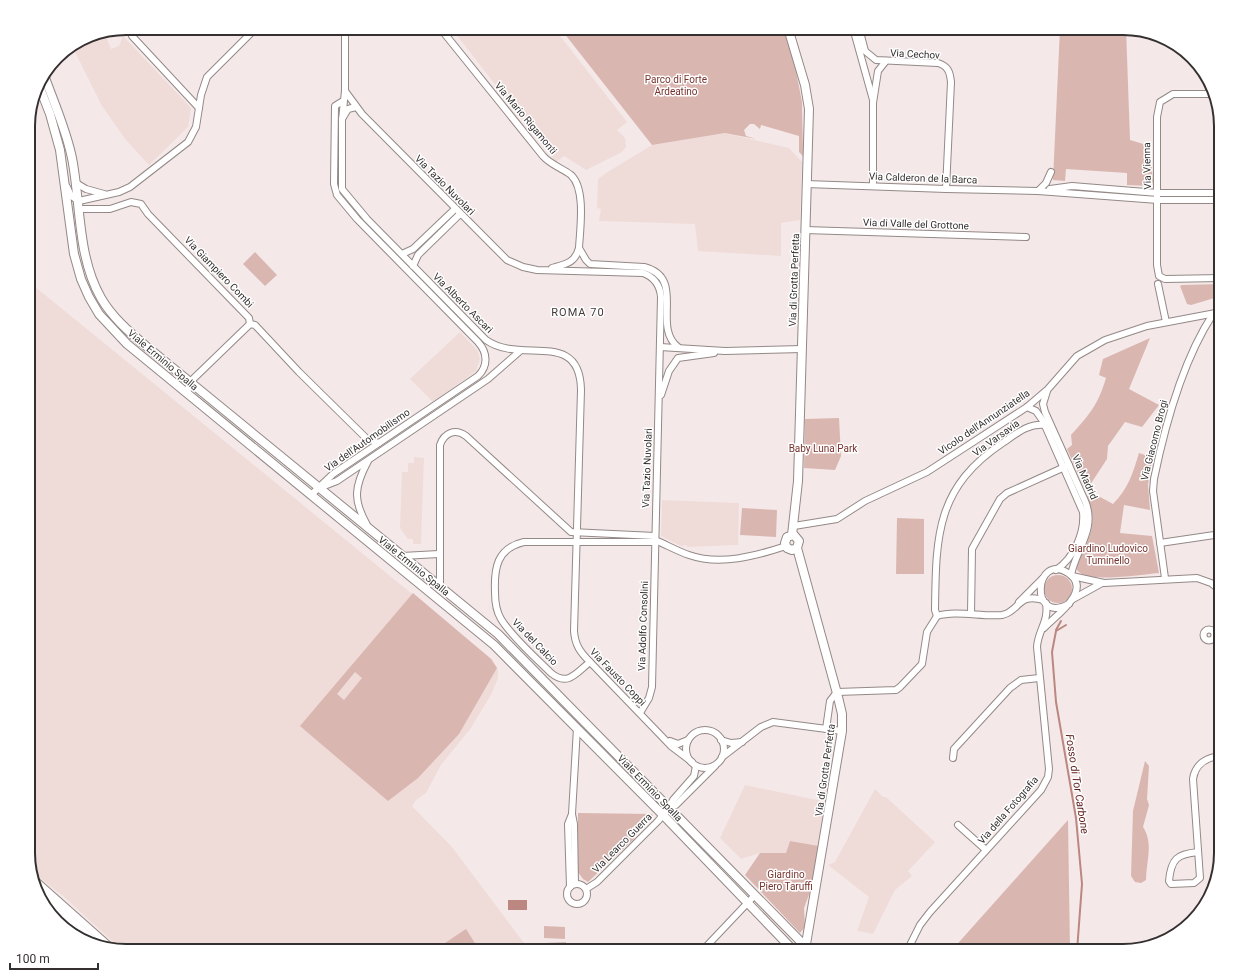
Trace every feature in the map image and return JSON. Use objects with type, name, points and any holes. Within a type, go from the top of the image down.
[{"type":"main road","name":"Via di Grotta Perfetta","points":[[786,546],[785,540],[792,535],[794,526],[798,481],[808,102],[804,80],[790,35]]},
{"type":"main road","name":"Viale Erminio Spalla","points":[[46,81],[63,125],[76,183],[89,268],[93,282],[104,304],[123,326],[506,641],[800,944]]},
{"type":"main road","name":"Viale Erminio Spalla","points":[[42,93],[56,133],[66,183],[65,191],[75,260],[81,279],[91,301],[102,318],[121,339],[489,640],[663,815],[787,944]]},
{"type":"main road","name":"Via di Grotta Perfetta","points":[[792,535],[796,536],[799,541],[797,548],[842,714],[842,731],[806,944]]},
{"type":"main road","points":[[786,546],[790,550],[797,548]]},
{"type":"main road","points":[[47,899],[85,934]]},
{"type":"street","points":[[132,35],[199,108]]},
{"type":"street","points":[[66,183],[69,193],[79,201],[122,191],[132,186],[184,145],[195,131],[202,90],[210,74],[249,35]]},
{"type":"street","points":[[342,120],[342,101],[345,91],[346,35]]},
{"type":"street","name":"Via Mario Rigamonti","points":[[446,35],[543,156],[549,162],[569,174],[576,181],[580,197],[580,248]]},
{"type":"street","points":[[855,35],[874,103]]},
{"type":"street","points":[[862,35],[867,53],[876,60],[886,61]]},
{"type":"street","name":"Via Cechov","points":[[873,186],[874,103],[878,71],[886,61],[936,63],[942,64],[948,70],[951,82],[946,189]]},
{"type":"street","name":"Via Tazio Nuvolari","points":[[345,91],[356,107],[507,260],[530,268],[547,270],[644,267],[659,275],[667,292],[667,332]]},
{"type":"street","name":"Via Vienna","points":[[1208,94],[1173,94],[1160,102],[1157,124],[1158,273],[1162,278],[1167,279],[1214,278]]},
{"type":"street","name":"Via Alberto Ascari","points":[[342,101],[335,106],[334,185],[337,195],[370,232],[432,296],[446,304],[493,345],[508,350],[550,351],[562,354],[573,363],[579,373],[580,412],[576,533]]},
{"type":"street","points":[[342,120],[348,110],[356,107]]},
{"type":"street","name":"Via Alberto Ascari","points":[[342,120],[341,167],[343,191],[367,219],[413,266],[483,348],[486,360],[481,373]]},
{"type":"street","points":[[334,167],[341,167]]},
{"type":"street","points":[[1038,191],[1046,183],[1051,172]]},
{"type":"street","points":[[76,183],[91,191],[106,194]]},
{"type":"street","name":"Via Calderon de la Barca","points":[[806,184],[1038,191],[1158,200],[1214,200]]},
{"type":"street","name":"Via Calderon de la Barca","points":[[1038,191],[1072,186],[1158,193],[1214,193]]},
{"type":"street","name":"Via Giampiero Combi","points":[[80,209],[110,209],[131,202],[141,204],[148,214],[249,318],[250,324],[255,325],[299,372],[367,439],[379,443]]},
{"type":"street","points":[[402,254],[413,250],[458,212]]},
{"type":"street","points":[[413,266],[418,255],[458,212]]},
{"type":"street","points":[[370,232],[376,227]]},
{"type":"street","name":"Via di Valle del Grottone","points":[[805,230],[1026,237]]},
{"type":"street","name":"Via Tazio Nuvolari","points":[[580,248],[588,263],[600,268],[639,273],[651,277],[657,283],[660,292],[659,401],[655,539]]},
{"type":"street","name":"Via Tazio Nuvolari","points":[[547,270],[571,262],[577,256],[580,248]]},
{"type":"street","points":[[1158,284],[1166,322]]},
{"type":"street","name":"Vicolo dell'Annunziatella","points":[[794,526],[831,521],[843,516],[865,501],[927,472],[1027,407],[1048,389],[1073,360],[1093,346],[1119,334],[1166,322],[1213,314]]},
{"type":"street","name":"Via Giacomo Brogi","points":[[1165,578],[1153,491],[1155,475],[1174,400],[1201,331],[1213,314]]},
{"type":"street","points":[[660,318],[672,342],[678,347]]},
{"type":"street","points":[[187,393],[190,382],[250,324]]},
{"type":"street","points":[[660,347],[725,351],[802,349]]},
{"type":"street","name":"Via dell'Automobilismo","points":[[319,488],[337,481],[468,393],[492,376],[520,351]]},
{"type":"street","name":"Via Tazio Nuvolari","points":[[659,401],[669,371],[678,358],[725,351]]},
{"type":"street","name":"Via dell'Automobilismo","points":[[319,488],[333,474],[481,373]]},
{"type":"street","points":[[463,386],[468,393]]},
{"type":"street","name":"Via Madrid","points":[[1048,389],[1043,400],[1044,408],[1060,451],[1086,504],[1089,518],[1087,534],[1074,561],[1071,576]]},
{"type":"street","points":[[436,405],[441,411]]},
{"type":"street","name":"Via Madrid","points":[[1027,407],[1039,414],[1060,451]]},
{"type":"street","name":"Via Varsavia","points":[[937,616],[935,610],[937,542],[942,519],[954,493],[970,470],[995,448],[1033,425],[1045,425]]},
{"type":"street","points":[[440,586],[440,445],[446,435],[454,432],[463,434],[569,531],[576,533],[655,539],[689,555],[717,559],[734,559],[772,551],[786,546]]},
{"type":"street","name":"Via dell'Automobilismo","points":[[368,527],[359,508],[356,491],[358,481],[369,459]]},
{"type":"street","points":[[971,614],[972,549],[1000,499],[1007,493],[1067,466]]},
{"type":"street","name":"Via Madrid","points":[[1056,570],[1066,563],[1071,555],[1082,534],[1084,521],[1082,506],[1067,466]]},
{"type":"street","points":[[294,480],[301,473]]},
{"type":"street","points":[[312,495],[319,488]]},
{"type":"street","name":"Via Fausto Coppi","points":[[576,533],[574,636],[579,650],[676,750],[694,764]]},
{"type":"street","points":[[1160,543],[1214,535]]},
{"type":"street","points":[[576,542],[655,539]]},
{"type":"street","name":"Via Adolfo Consolini","points":[[640,713],[649,698],[652,687],[655,539]]},
{"type":"street","name":"Via del Calcio","points":[[576,542],[519,544],[501,556],[495,567],[496,604],[501,619],[508,628],[557,678],[562,680],[569,678],[590,662]]},
{"type":"street","points":[[402,556],[439,554]]},
{"type":"street","points":[[1018,604],[1023,596],[1048,573],[1056,570],[1063,571],[1071,576],[1107,582],[1165,578],[1200,578],[1214,585]]},
{"type":"street","points":[[1040,633],[1071,601],[1076,586],[1071,576]]},
{"type":"street","points":[[1043,578],[1039,590],[1045,602]]},
{"type":"street","points":[[826,729],[830,701],[837,692],[896,690],[900,687],[922,664],[927,632],[937,616],[1005,614],[1018,604],[1032,598],[1058,607],[1071,601],[1093,587],[1107,582]]},
{"type":"street","name":"Via della Fotografia","points":[[910,944],[917,930],[927,916],[1043,787],[1048,777],[1037,647],[1040,633],[1047,617],[1045,602]]},
{"type":"street","points":[[953,758],[954,749],[1010,688],[1020,680],[1039,678]]},
{"type":"street","points":[[572,886],[580,884],[586,889],[587,894],[585,900],[577,904],[569,899],[568,893],[572,886],[574,824],[572,814],[574,725],[579,716]]},
{"type":"street","points":[[722,757],[724,749],[721,740],[715,734],[705,730],[696,733],[690,739],[686,751],[694,764],[706,768],[716,765],[722,757],[764,725],[773,722],[842,731]]},
{"type":"street","name":"Via Fausto Coppi","points":[[659,733],[676,744],[683,744],[690,739]]},
{"type":"street","points":[[721,740],[742,742]]},
{"type":"street","points":[[1198,852],[1183,853],[1175,860],[1170,872],[1169,881],[1171,884],[1191,883],[1198,880],[1198,852],[1193,775],[1205,760],[1214,758]]},
{"type":"street","name":"Via Learco Guerra","points":[[586,889],[597,882],[663,815],[669,808],[674,798],[694,776],[694,764]]},
{"type":"street","name":"Via Learco Guerra","points":[[669,808],[676,805],[716,765]]},
{"type":"street","points":[[958,825],[986,850]]},
{"type":"street","points":[[41,885],[105,941]]},
{"type":"street","points":[[708,944],[754,895]]},
{"type":"shaded area","points":[[456,35],[559,35],[627,122],[617,130],[625,138],[626,147],[622,152],[586,170],[564,156],[556,162]]},
{"type":"shaded area","points":[[123,36],[191,108],[188,127],[149,165],[126,140],[102,106],[74,51],[91,42],[106,37],[111,49],[119,46]]},
{"type":"shaded area","points":[[725,133],[789,148],[802,162],[800,220],[781,223],[781,256],[698,251],[695,224],[599,221],[601,209],[597,208],[598,179],[606,173],[652,145]]},
{"type":"shaded area","points":[[35,215],[36,216],[35,241]]},
{"type":"shaded area","points":[[35,287],[492,659],[498,670],[498,678],[492,693],[471,728],[441,765],[426,793],[416,800],[412,806],[452,847],[525,944],[120,944],[114,943],[63,896],[38,877],[35,859]]},
{"type":"shaded area","points":[[460,332],[477,350],[480,359],[476,371],[433,402],[410,379]]},
{"type":"shaded area","points":[[414,457],[424,458],[421,544],[413,544],[413,539],[408,539],[400,528],[402,472],[408,472],[408,463],[414,463]]},
{"type":"shaded area","points":[[662,500],[739,503],[738,545],[687,547],[687,545],[681,546],[661,536]]},
{"type":"shaded area","points":[[745,785],[827,802],[819,846],[790,841],[786,853],[760,853],[741,859],[720,838]]},
{"type":"shaded area","points":[[875,789],[883,797],[886,797],[935,842],[908,871],[912,876],[895,890],[873,934],[857,931],[869,897],[828,865],[835,862]]},
{"type":"shaded area","points":[[508,900],[527,900],[527,910],[508,910]]},
{"type":"green space","name":"Parco di Forte Ardeatino","points":[[566,35],[785,35],[794,61],[802,102],[803,156],[799,152],[799,136],[761,125],[760,129],[754,124],[750,124],[744,130],[746,136],[756,139],[725,133],[652,145]]},
{"type":"green space","points":[[1060,35],[1126,35],[1130,140],[1150,146],[1153,182],[1150,186],[1127,185],[1127,173],[1066,169],[1065,181],[1053,180]]},
{"type":"green space","points":[[255,252],[277,275],[265,286],[243,264]]},
{"type":"green space","points":[[1214,284],[1214,298],[1191,305],[1187,304],[1180,286]]},
{"type":"green space","points":[[1150,338],[1129,389],[1159,405],[1142,427],[1125,422],[1108,446],[1107,459],[1088,488],[1084,487],[1067,449],[1072,445],[1071,435],[1088,415],[1100,395],[1106,378],[1099,375],[1103,359]]},
{"type":"green space","name":"Baby Luna Park","points":[[839,418],[841,456],[835,470],[804,468],[805,419]]},
{"type":"green space","name":"Giardino Ludovico Tuminello","points":[[1139,453],[1152,459],[1148,485],[1150,510],[1124,505],[1120,533],[1152,536],[1159,573],[1112,577],[1087,576],[1079,572],[1076,566],[1091,532],[1091,506],[1087,496],[1091,492],[1113,504],[1123,493],[1132,474]]},
{"type":"green space","points":[[742,508],[777,510],[776,537],[740,535]]},
{"type":"green space","points":[[897,518],[924,519],[924,574],[896,574]]},
{"type":"green space","points":[[1058,575],[1068,579],[1072,589],[1068,599],[1058,603],[1048,599],[1044,589],[1048,579]]},
{"type":"green space","points":[[413,593],[491,659],[497,668],[459,734],[418,778],[388,801],[300,726]],"holes":[[[355,672],[362,678],[344,700],[337,694]]]},
{"type":"green space","points":[[1145,761],[1149,766],[1147,799],[1149,805],[1143,827],[1148,840],[1149,853],[1146,880],[1141,883],[1135,882],[1131,876],[1133,811]]},
{"type":"green space","points":[[578,813],[652,814],[653,817],[634,837],[634,839],[588,882],[583,879],[578,872]]},
{"type":"green space","points":[[1068,820],[1070,944],[957,944]]},
{"type":"green space","name":"Giardino Piero Taruffi","points":[[790,841],[819,846],[811,889],[804,908],[805,927],[800,933],[745,875],[760,853],[786,853]]},
{"type":"green space","points":[[544,926],[565,927],[565,939],[544,938]]},
{"type":"green space","points":[[466,929],[476,944],[444,944]]},
{"type":"green space","points":[[566,942],[566,944],[544,944]]},
{"type":"waterway","name":"Fosso di Tor Carbone","points":[[1056,630],[1061,621]]},
{"type":"waterway","name":"Fosso di Tor Carbone","points":[[1066,625],[1056,631],[1052,652],[1056,702],[1076,818],[1082,884],[1078,944]]},
{"type":"district","name":"ROMA 70","points":[[578,312]]}]
